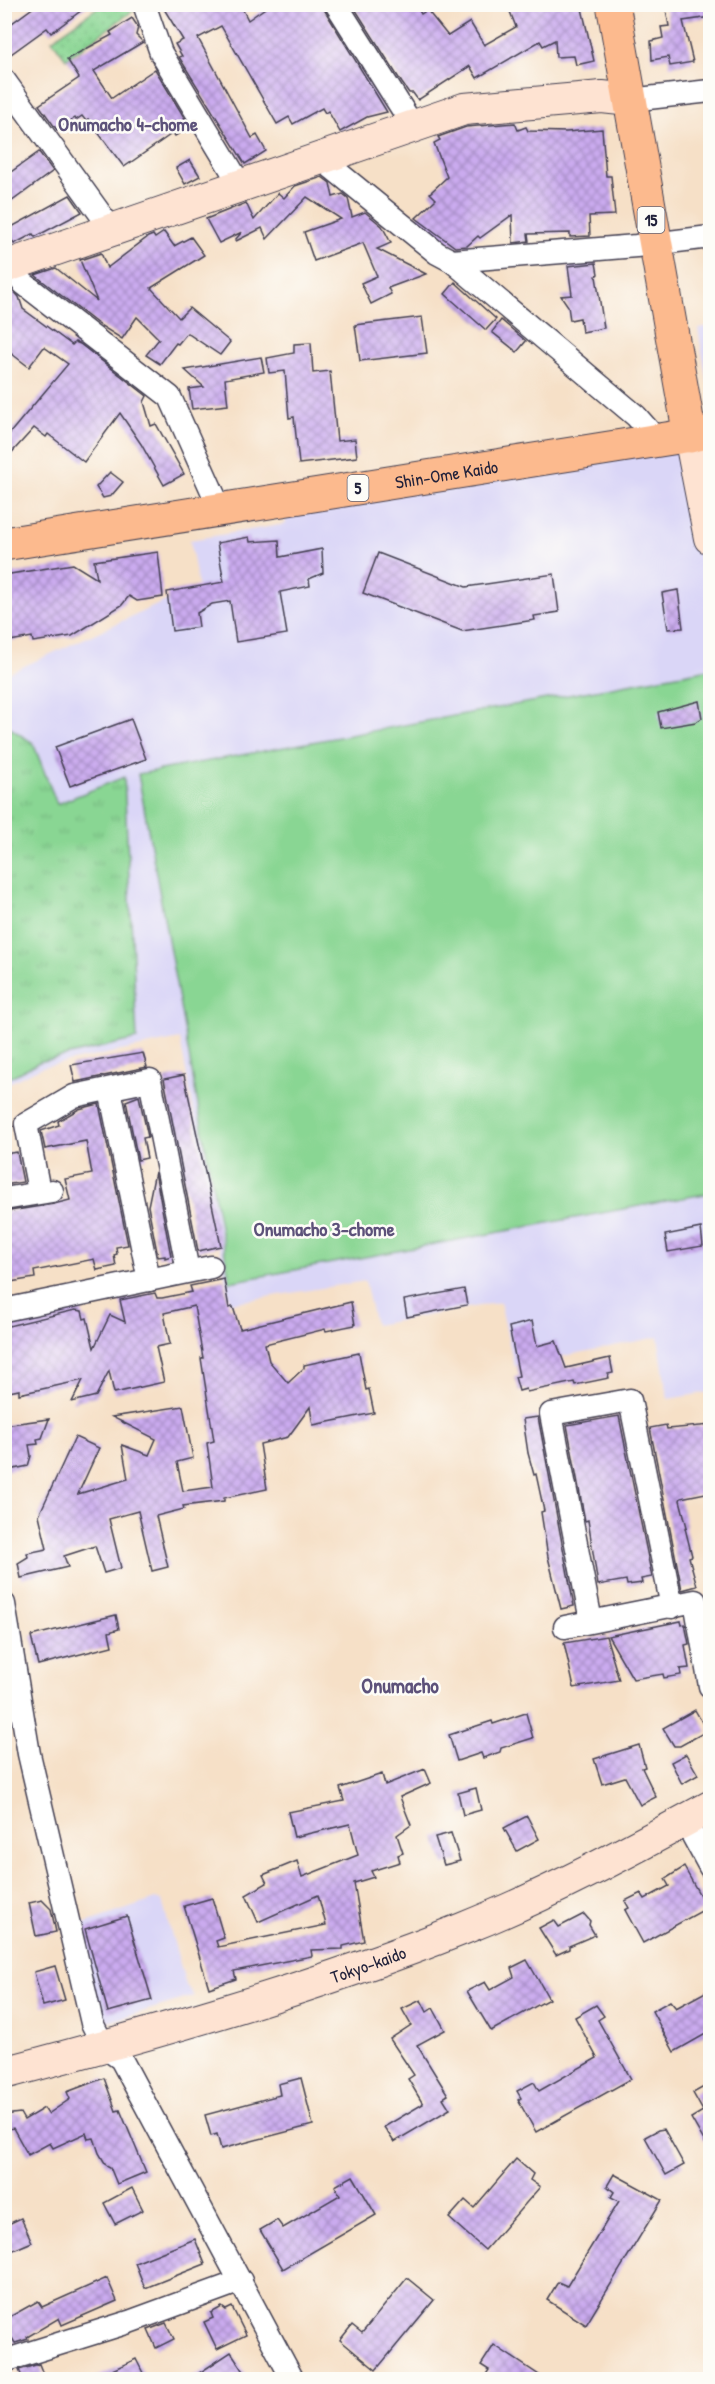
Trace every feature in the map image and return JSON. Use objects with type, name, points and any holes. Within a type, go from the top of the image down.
[{"type":"main road","name":"15","points":[[613,4],[655,244],[700,434]]},
{"type":"main road","points":[[6,263],[112,230],[464,109],[602,97],[630,100]]},
{"type":"main road","points":[[700,434],[711,538]]},
{"type":"main road","name":"Shin-Ome Kaido","points":[[4,544],[700,434]]},
{"type":"main road","name":"Tokyo-kaido","points":[[4,2073],[104,2047],[277,1994],[446,1935],[583,1875],[698,1814]]},
{"type":"street","points":[[144,4],[161,53],[241,186]]},
{"type":"street","points":[[336,4],[413,126]]},
{"type":"street","points":[[4,80],[112,230]]},
{"type":"street","points":[[630,100],[711,91]]},
{"type":"street","points":[[320,158],[436,253],[452,261],[636,416],[658,441]]},
{"type":"street","points":[[452,261],[655,244],[711,237]]},
{"type":"street","points":[[6,263],[23,283],[170,397],[221,511]]},
{"type":"street","points":[[4,1199],[46,1191],[26,1124],[74,1096],[150,1080],[188,1271]]},
{"type":"street","points":[[110,1090],[149,1280]]},
{"type":"street","points":[[4,1310],[211,1267]]},
{"type":"street","points":[[591,1621],[551,1414],[630,1400],[672,1607]]},
{"type":"street","points":[[565,1627],[695,1601],[711,1686]]},
{"type":"street","points":[[4,1604],[29,1754],[42,1816],[92,2023],[104,2047],[121,2059],[293,2379]]},
{"type":"street","points":[[698,1814],[711,1867]]},
{"type":"street","points":[[4,2361],[129,2322],[241,2281]]},
{"type":"shaded area","points":[[710,326],[710,384],[707,382],[698,328]]},
{"type":"shaded area","points":[[690,436],[710,538],[710,669],[138,774],[230,1282],[710,1193],[710,1392],[668,1399],[658,1337],[514,1366],[500,1302],[375,1325],[365,1281],[230,1303],[180,1039],[42,1067],[5,1085],[5,1080],[39,1062],[137,1039],[124,777],[57,804],[33,743],[5,724],[5,675],[198,586],[190,540],[286,524],[282,500]]},
{"type":"shaded area","points":[[156,1899],[162,1901],[186,1985],[194,1996],[109,2022],[97,2011],[77,1926]]},
{"type":"green space","points":[[101,5],[134,5],[137,8],[66,59],[52,40]]},
{"type":"green space","points":[[710,669],[710,1193],[230,1282],[138,774]]},
{"type":"green space","points":[[4,724],[33,743],[57,804],[124,777],[137,1039],[39,1062],[5,1080]]},
{"type":"building","points":[[38,4],[90,4],[51,33],[47,28],[4,59],[4,29]]},
{"type":"building","points":[[161,4],[240,4],[248,20],[271,4],[323,4],[325,11],[387,112],[367,117],[340,132],[328,111],[325,113],[322,108],[293,124],[289,117],[277,124],[221,26],[198,38],[252,138],[257,135],[266,151],[245,164],[179,57],[182,56],[175,44],[183,40]]},
{"type":"building","points":[[352,4],[415,4],[421,14],[427,10],[448,36],[470,22],[484,45],[516,27],[507,4],[581,4],[594,61],[576,65],[574,56],[556,57],[555,40],[543,46],[540,41],[477,78],[470,66],[418,100],[402,83]]},
{"type":"building","points":[[665,4],[711,4],[711,17],[683,21],[693,62],[670,66],[668,57],[652,60],[651,41],[663,38],[661,27],[669,26]]},
{"type":"building","points":[[132,18],[138,27],[136,35],[143,42],[94,71],[112,98],[155,69],[190,127],[175,136],[173,133],[124,167],[88,119],[86,121],[82,116],[76,120],[75,118],[57,130],[39,105],[79,78],[67,59],[112,35],[110,32]]},
{"type":"building","points":[[515,123],[518,130],[526,127],[528,131],[566,132],[602,129],[606,176],[611,176],[615,215],[589,216],[590,236],[570,237],[570,233],[528,234],[529,241],[513,243],[512,215],[480,238],[478,236],[467,246],[455,247],[416,218],[436,199],[430,193],[447,177],[434,143],[440,140],[438,137],[466,127]]},
{"type":"building","points":[[39,152],[53,171],[4,207],[4,177]]},
{"type":"building","points":[[190,160],[200,176],[185,184],[176,168]]},
{"type":"building","points":[[322,177],[330,183],[333,197],[343,194],[348,198],[352,217],[365,212],[382,226],[391,243],[377,249],[426,274],[388,288],[391,294],[371,304],[361,283],[377,276],[363,243],[314,261],[304,232],[341,219],[307,197],[267,239],[262,228],[236,241],[242,232],[219,243],[206,219],[246,203],[254,220],[278,193],[284,198],[295,186]]},
{"type":"building","points":[[70,195],[82,212],[35,237],[33,234],[14,244],[6,230]]},
{"type":"building","points":[[164,232],[174,246],[191,237],[204,255],[151,288],[179,318],[189,308],[230,342],[220,355],[187,333],[160,364],[146,355],[159,339],[137,317],[122,339],[98,324],[35,275],[56,268],[97,301],[80,260],[101,253],[107,268],[148,237],[153,235],[155,238]]},
{"type":"building","points":[[596,263],[604,328],[582,332],[580,318],[570,320],[568,306],[561,296],[572,295],[568,266]]},
{"type":"building","points":[[455,282],[496,319],[486,330],[445,294]]},
{"type":"building","points":[[4,284],[7,284],[19,297],[23,309],[72,345],[75,342],[80,344],[147,396],[144,402],[151,426],[156,424],[184,474],[164,485],[120,413],[84,462],[48,434],[46,437],[34,428],[4,461],[4,440],[68,364],[44,347],[29,367],[4,348]]},
{"type":"building","points":[[422,317],[427,353],[360,361],[355,325]]},
{"type":"building","points":[[501,320],[526,341],[517,352],[492,332]]},
{"type":"building","points":[[311,343],[313,373],[330,371],[337,441],[355,439],[357,457],[299,464],[294,417],[289,418],[285,371],[269,373],[267,358],[294,353],[294,344]]},
{"type":"building","points":[[261,357],[264,372],[225,379],[228,405],[192,409],[189,389],[204,387],[185,370]]},
{"type":"building","points":[[110,472],[123,482],[111,496],[103,498],[96,487]]},
{"type":"building","points":[[249,537],[250,542],[279,540],[280,557],[322,549],[323,573],[309,579],[310,586],[280,592],[287,634],[236,642],[230,601],[212,604],[197,613],[199,627],[172,631],[167,592],[224,582],[217,543]]},
{"type":"building","points":[[158,552],[163,597],[137,601],[129,596],[122,605],[72,636],[33,642],[32,637],[4,642],[4,575],[73,564],[97,579],[94,561]]},
{"type":"building","points":[[378,553],[466,587],[554,574],[559,612],[534,616],[535,620],[462,631],[363,593]]},
{"type":"building","points":[[678,590],[683,628],[668,629],[662,593]]},
{"type":"building","points":[[699,701],[702,718],[696,722],[661,728],[658,712]]},
{"type":"building","points":[[131,719],[146,759],[70,786],[55,747]]},
{"type":"building","points":[[143,1053],[147,1067],[75,1082],[71,1065]]},
{"type":"building","points":[[184,1075],[221,1246],[198,1251],[164,1079]]},
{"type":"building","points":[[139,1096],[148,1137],[143,1138],[147,1158],[138,1160],[126,1101]]},
{"type":"building","points":[[99,1104],[128,1245],[116,1247],[117,1254],[114,1255],[116,1266],[97,1270],[94,1259],[34,1271],[35,1278],[4,1283],[4,1212],[70,1200],[65,1179],[92,1174],[86,1141],[45,1149],[41,1131],[59,1125],[58,1121],[79,1109]]},
{"type":"building","points":[[17,1152],[23,1182],[4,1185],[4,1154]]},
{"type":"building","points":[[155,1172],[171,1256],[165,1258],[165,1256],[158,1257],[148,1206]]},
{"type":"building","points":[[701,1228],[703,1246],[668,1252],[665,1235]]},
{"type":"building","points":[[224,1279],[229,1308],[233,1307],[240,1329],[351,1302],[355,1325],[326,1331],[325,1329],[265,1344],[269,1361],[288,1383],[304,1368],[304,1365],[359,1353],[366,1390],[369,1389],[374,1413],[313,1425],[310,1407],[288,1437],[260,1444],[267,1489],[224,1498],[224,1501],[183,1506],[184,1509],[156,1516],[168,1567],[152,1571],[138,1511],[109,1519],[121,1568],[104,1573],[95,1546],[64,1556],[68,1567],[21,1578],[18,1563],[28,1557],[27,1553],[47,1549],[39,1515],[75,1437],[99,1448],[78,1494],[128,1479],[122,1445],[149,1455],[156,1439],[112,1417],[183,1406],[193,1458],[177,1462],[183,1491],[213,1487],[207,1443],[214,1441],[194,1306],[164,1313],[170,1344],[156,1347],[164,1382],[114,1393],[109,1371],[96,1396],[72,1402],[83,1380],[19,1394],[19,1390],[4,1393],[4,1327],[75,1310],[82,1311],[84,1319],[87,1318],[94,1348],[110,1315],[125,1322],[120,1300],[155,1293],[157,1298],[162,1298],[192,1292],[190,1286]]},
{"type":"building","points":[[464,1289],[467,1305],[407,1317],[404,1300]]},
{"type":"building","points":[[532,1321],[537,1346],[556,1341],[566,1368],[610,1358],[613,1373],[608,1374],[609,1378],[575,1385],[574,1382],[527,1392],[526,1389],[519,1391],[515,1377],[519,1376],[509,1327]]},
{"type":"building","points":[[619,1416],[652,1577],[641,1579],[642,1583],[627,1585],[626,1580],[598,1585],[588,1520],[585,1521],[567,1425]]},
{"type":"building","points":[[538,1417],[574,1606],[561,1609],[548,1557],[541,1512],[544,1511],[536,1474],[534,1475],[528,1453],[523,1419]]},
{"type":"building","points":[[49,1419],[42,1438],[37,1439],[38,1444],[29,1445],[31,1456],[28,1466],[4,1471],[4,1425]]},
{"type":"building","points":[[666,1425],[667,1429],[711,1425],[711,1492],[680,1500],[692,1556],[689,1557],[697,1586],[682,1590],[650,1428]]},
{"type":"building","points":[[116,1615],[119,1629],[109,1632],[112,1646],[38,1665],[31,1636]]},
{"type":"building","points":[[681,1621],[682,1625],[685,1624],[689,1644],[685,1645],[689,1668],[680,1669],[681,1675],[664,1678],[663,1674],[633,1679],[608,1636]]},
{"type":"building","points":[[606,1636],[619,1680],[574,1688],[564,1643]]},
{"type":"building","points":[[695,1710],[707,1731],[680,1746],[674,1746],[663,1728]]},
{"type":"building","points":[[526,1713],[533,1738],[501,1748],[500,1752],[483,1758],[481,1753],[457,1761],[449,1735]]},
{"type":"building","points":[[639,1745],[645,1767],[642,1768],[656,1797],[640,1805],[625,1777],[602,1784],[594,1759]]},
{"type":"building","points":[[686,1754],[698,1775],[682,1784],[671,1762]]},
{"type":"building","points":[[425,1769],[431,1783],[400,1797],[411,1825],[397,1835],[403,1853],[398,1855],[400,1862],[371,1871],[374,1877],[354,1883],[364,1941],[343,1946],[343,1949],[311,1950],[312,1956],[234,1971],[236,1979],[209,1988],[184,1906],[212,1898],[224,1938],[216,1941],[218,1947],[326,1925],[318,1895],[258,1922],[246,1895],[267,1883],[263,1875],[297,1861],[302,1877],[358,1855],[350,1824],[294,1837],[288,1812],[344,1801],[340,1788],[382,1774],[385,1785]]},
{"type":"building","points":[[476,1788],[481,1810],[463,1815],[458,1793]]},
{"type":"building","points":[[527,1816],[539,1839],[517,1851],[504,1828]]},
{"type":"building","points":[[451,1833],[460,1861],[444,1865],[435,1837]]},
{"type":"building","points":[[684,1867],[707,1908],[643,1943],[625,1910],[629,1908],[625,1901],[641,1893],[645,1899],[669,1886],[665,1879]]},
{"type":"building","points":[[42,1900],[51,1909],[56,1932],[36,1936],[29,1903]]},
{"type":"building","points":[[584,1914],[590,1921],[589,1925],[595,1935],[569,1946],[569,1949],[556,1955],[539,1928],[554,1920],[559,1927]]},
{"type":"building","points":[[127,1916],[152,2000],[108,2012],[85,1929]]},
{"type":"building","points":[[527,1960],[549,1999],[491,2031],[467,1991],[485,1982],[490,1990],[514,1977],[511,1968]]},
{"type":"building","points":[[55,1966],[65,2000],[43,2006],[34,1972]]},
{"type":"building","points":[[711,1989],[711,2031],[674,2052],[652,2011],[670,2001],[676,2008]]},
{"type":"building","points":[[421,2000],[427,2012],[433,2008],[445,2030],[417,2045],[448,2095],[443,2098],[450,2109],[394,2142],[384,2127],[423,2104],[408,2079],[414,2075],[390,2039],[411,2025],[402,2009]]},
{"type":"building","points":[[596,2005],[604,2016],[598,2020],[631,2079],[536,2132],[518,2100],[521,2098],[517,2091],[534,2082],[539,2091],[597,2058],[575,2017]]},
{"type":"building","points":[[104,2078],[116,2111],[120,2110],[146,2172],[117,2184],[110,2167],[106,2165],[99,2153],[94,2138],[88,2139],[86,2133],[53,2148],[50,2143],[28,2155],[13,2128],[4,2130],[4,2115],[20,2113],[24,2120],[44,2108],[48,2114],[70,2099],[67,2092]]},
{"type":"building","points":[[301,2078],[313,2125],[221,2149],[217,2134],[211,2136],[205,2115],[280,2095],[278,2084]]},
{"type":"building","points":[[711,2083],[711,2153],[691,2118],[703,2111],[693,2093]]},
{"type":"building","points":[[664,2129],[684,2165],[666,2175],[645,2137]]},
{"type":"building","points":[[516,2159],[533,2174],[530,2180],[540,2187],[485,2250],[449,2218],[465,2200],[474,2208]]},
{"type":"building","points":[[614,2174],[662,2200],[586,2325],[547,2300],[558,2282],[567,2286],[619,2201],[611,2197],[614,2192],[607,2186]]},
{"type":"building","points":[[353,2176],[376,2215],[283,2269],[260,2230],[277,2220],[283,2228],[340,2195],[335,2186]]},
{"type":"building","points":[[132,2188],[143,2210],[115,2224],[104,2203]]},
{"type":"building","points":[[21,2218],[32,2242],[4,2254],[4,2226]]},
{"type":"building","points":[[195,2239],[205,2264],[145,2288],[135,2263]]},
{"type":"building","points":[[107,2278],[117,2301],[62,2325],[59,2318],[27,2337],[28,2339],[15,2343],[12,2338],[4,2342],[4,2320],[38,2301],[42,2307]]},
{"type":"building","points":[[407,2278],[434,2300],[376,2370],[340,2340],[352,2325],[362,2333]]},
{"type":"building","points":[[222,2307],[226,2310],[232,2307],[246,2335],[217,2349],[204,2322],[213,2318],[211,2313]]},
{"type":"building","points":[[166,2323],[174,2339],[156,2348],[148,2330]]},
{"type":"building","points":[[494,2345],[545,2379],[483,2379],[489,2370],[481,2365]]},
{"type":"building","points":[[231,2352],[249,2379],[190,2379]]},
{"type":"building","points":[[136,2359],[146,2379],[93,2379]]},
{"type":"building","points":[[39,2364],[45,2379],[23,2379],[19,2370]]},
{"type":"district","name":"Onumacho 4-chome","points":[[128,123]]},
{"type":"district","name":"Onumacho 3-chome","points":[[324,1228]]},
{"type":"district","name":"Onumacho","points":[[400,1685]]}]
